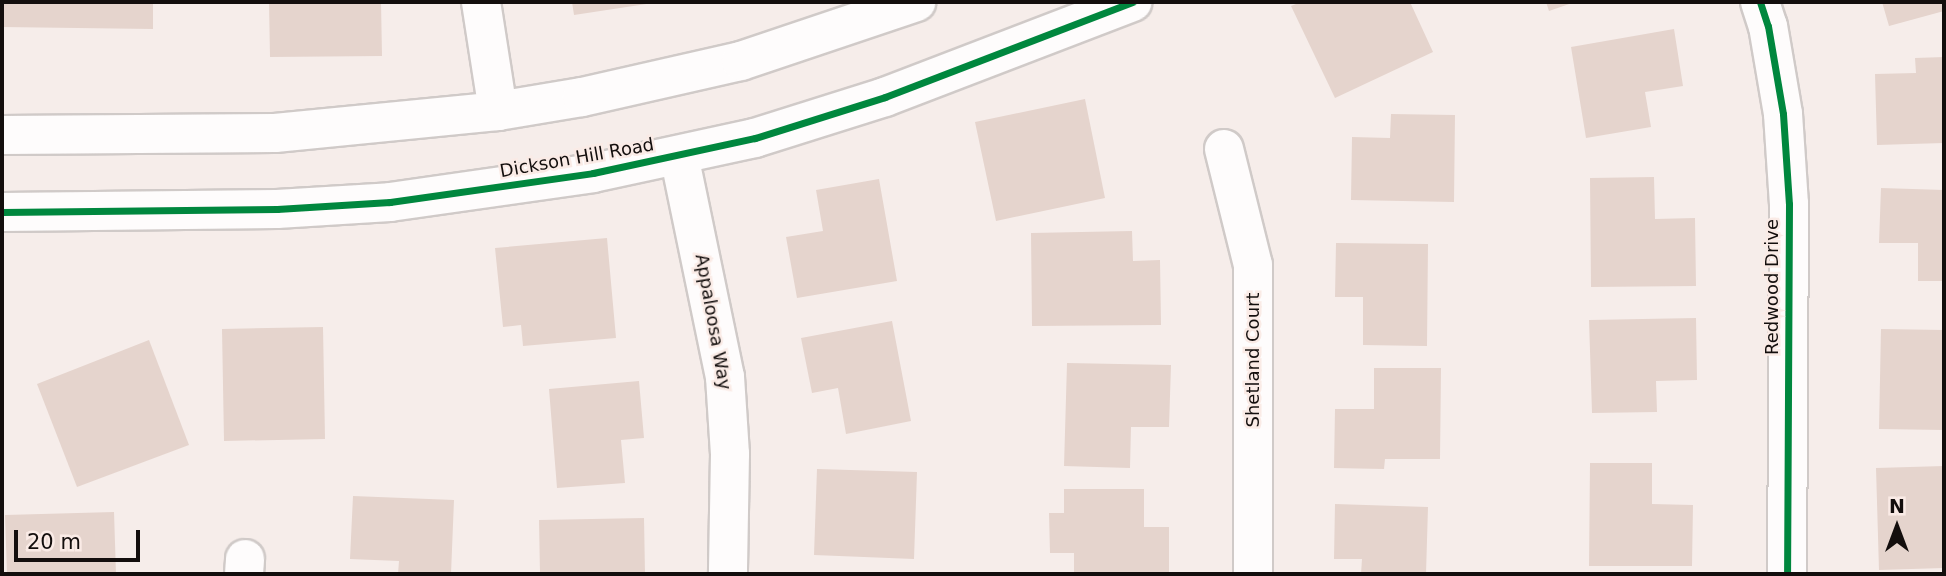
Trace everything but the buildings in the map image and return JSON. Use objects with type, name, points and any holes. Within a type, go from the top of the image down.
[{"type":"street","points":[[481,2],[498,111]]},
{"type":"street","points":[[2,135],[275,133],[498,111],[594,95],[741,61],[916,2]]},
{"type":"street","name":"Dickson Hill Road","points":[[2,212],[277,209],[390,202],[593,173],[755,138],[885,97],[1132,2]]},
{"type":"street","name":"Redwood Drive","points":[[1760,2],[1768,26],[1783,114],[1789,204],[1787,574]]},
{"type":"street","name":"Shetland Court","points":[[1224,149],[1253,265],[1253,574]]},
{"type":"street","name":"Appaloosa Way","points":[[679,155],[725,377],[730,454],[728,574]]},
{"type":"cycle path","points":[[2,212],[277,209],[390,202],[593,173],[755,138],[885,97],[1132,2]]},
{"type":"cycle path","points":[[1760,2],[1768,26],[1783,114],[1789,204],[1787,574]]}]
